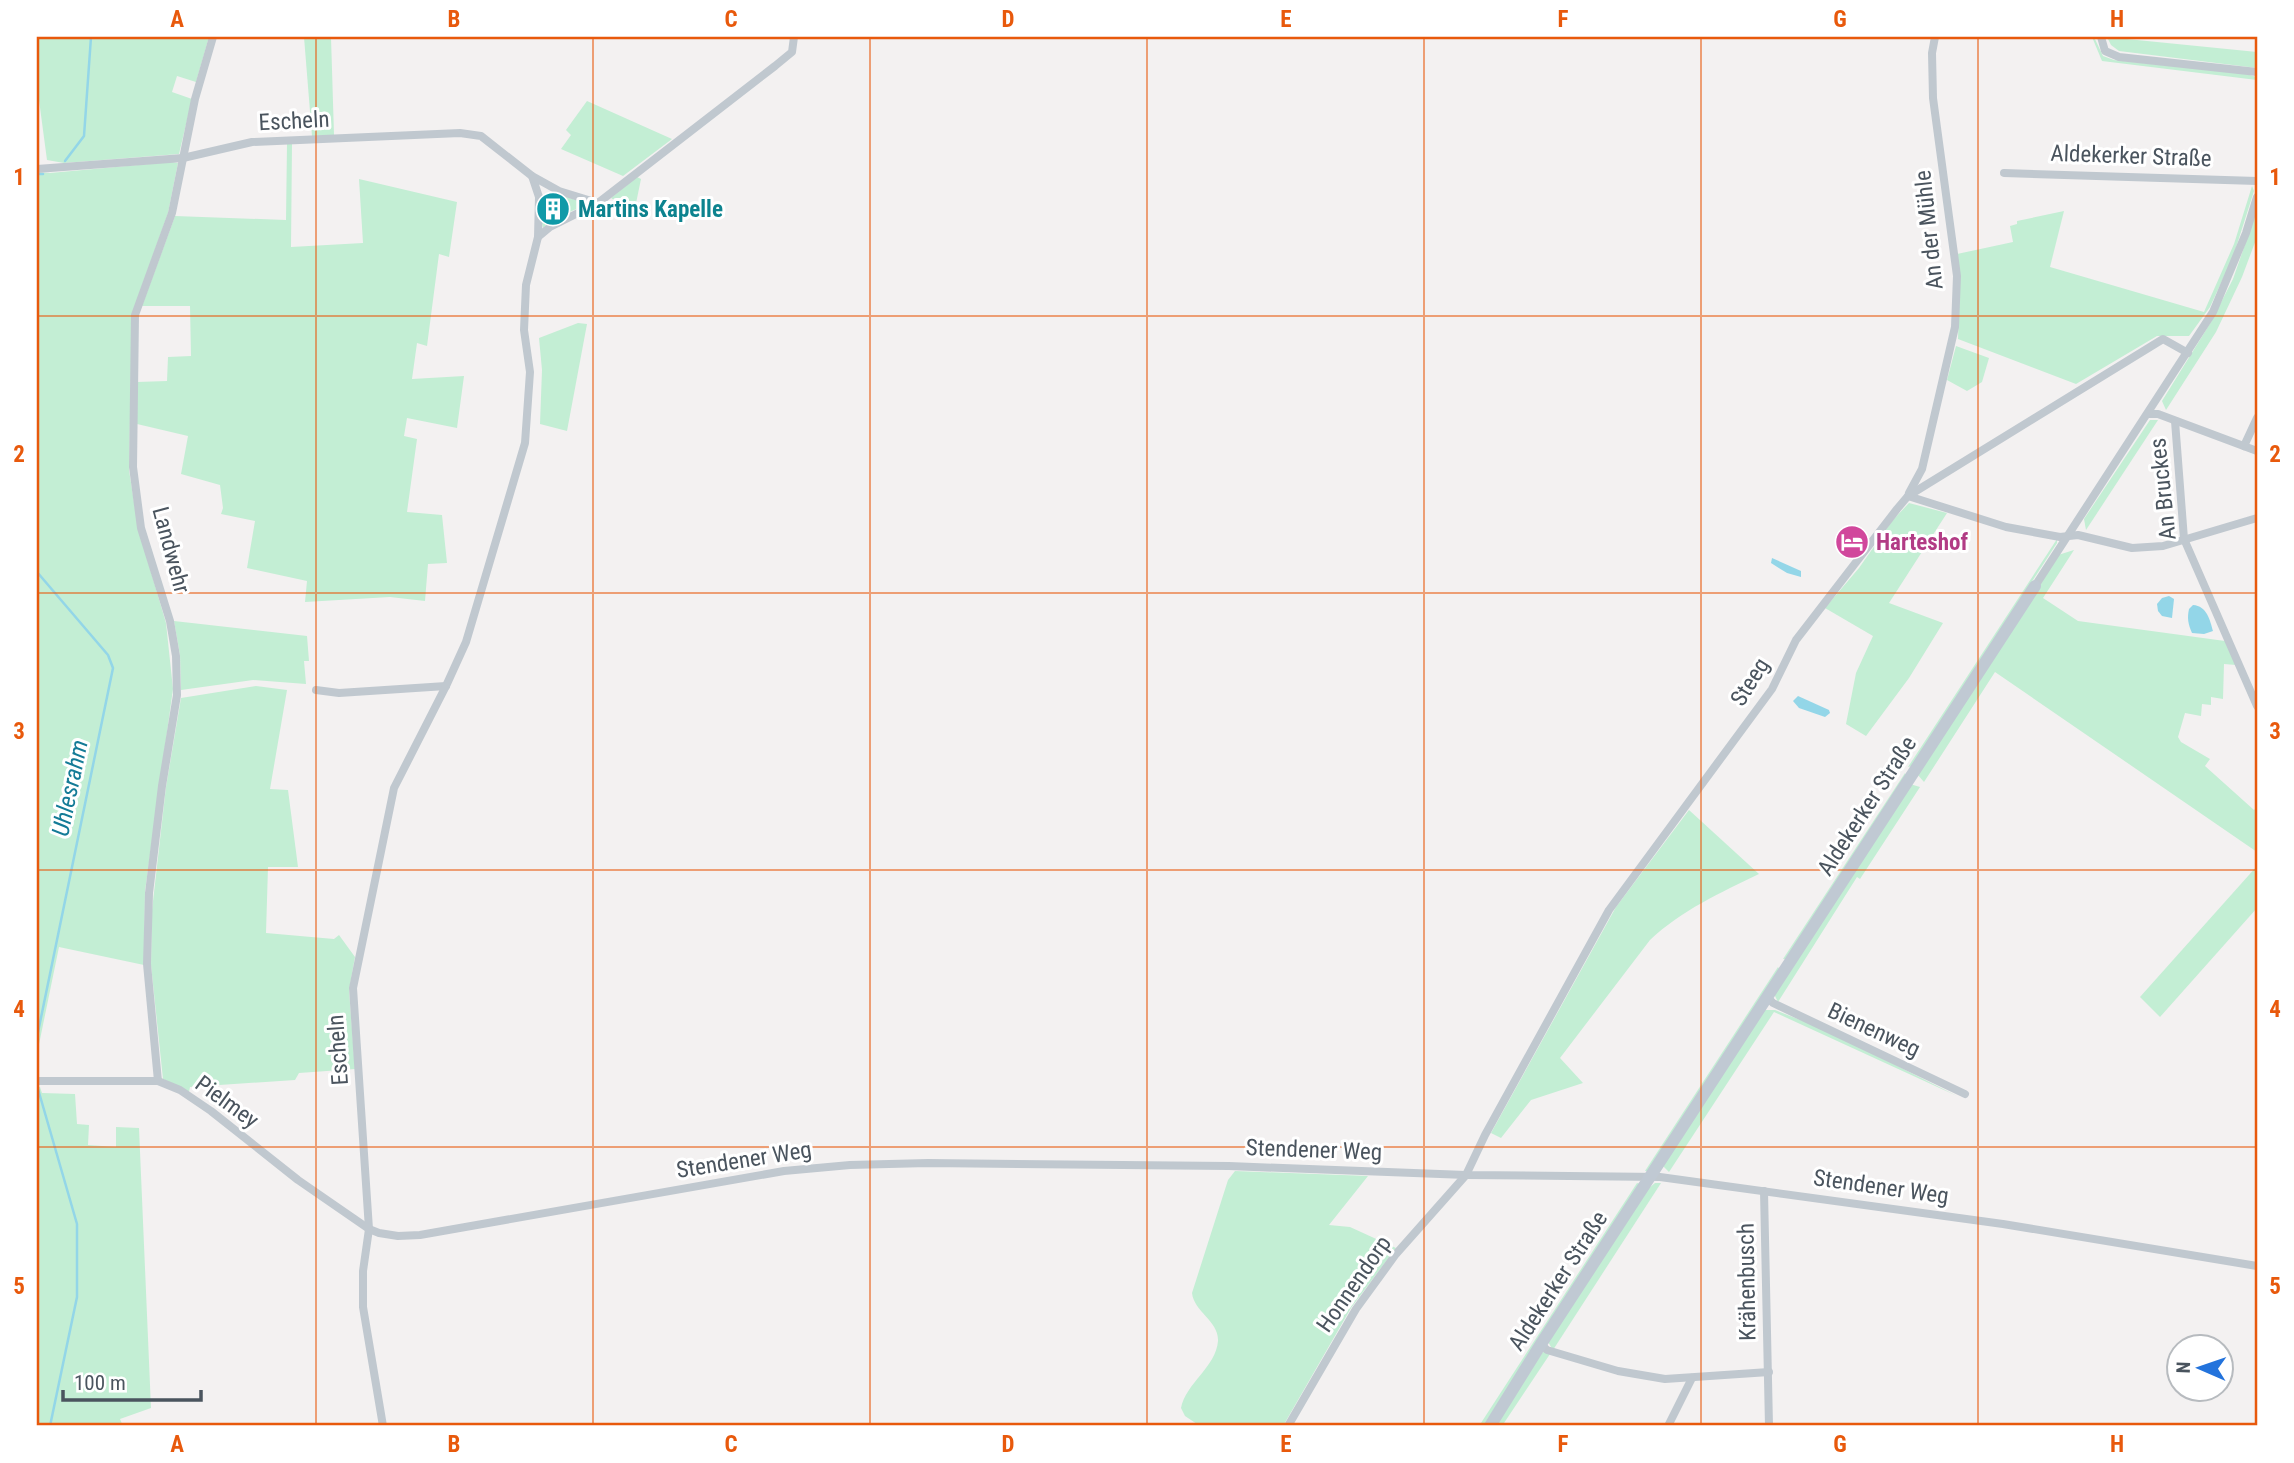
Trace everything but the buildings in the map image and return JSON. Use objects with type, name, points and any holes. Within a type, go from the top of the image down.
[{"type":"street","name":"Landwehr","points":[[158,1082],[147,964],[149,893],[162,786],[177,695],[176,656],[170,621],[141,528],[133,467],[135,315],[172,213],[195,99],[213,37]]},
{"type":"street","points":[[538,237],[550,226],[598,203],[792,52],[793,37]]},
{"type":"street","name":"An der Mühle","points":[[1908,496],[1922,469],[1955,327],[1957,276],[1933,98],[1932,52],[1935,37]]},
{"type":"street","points":[[2101,37],[2105,51],[2119,57],[2257,72]]},
{"type":"street","name":"Escheln","points":[[41,169],[183,158],[252,142],[460,133],[481,136],[532,176],[559,191],[598,203]]},
{"type":"street","name":"Aldekerker Straße","points":[[2004,173],[2257,181]]},
{"type":"street","name":"Escheln","points":[[383,1426],[363,1307],[363,1270],[369,1229],[353,988],[394,788],[466,642],[525,443],[530,372],[524,330],[526,285],[538,237],[539,197],[532,176]]},
{"type":"street","name":"Aldekerker Straße","points":[[1490,1426],[1650,1176],[2188,353],[2213,312],[2231,273],[2257,197]]},
{"type":"street","name":"Steeg","points":[[1466,1175],[1485,1135],[1609,910],[1772,689],[1796,640],[1908,496],[2163,339],[2188,353]]},
{"type":"street","points":[[2148,414],[2257,451]]},
{"type":"street","points":[[2244,446],[2257,418]]},
{"type":"street","name":"An Bruckes","points":[[2175,421],[2184,539],[2257,706]]},
{"type":"street","points":[[1908,496],[2006,527],[2078,536],[2137,548],[2163,546],[2257,518]]},
{"type":"street","points":[[316,690],[339,693],[446,686]]},
{"type":"street","name":"Bienenweg","points":[[1768,998],[1773,1003],[1965,1094]]},
{"type":"street","name":"Pielmey","points":[[37,1081],[158,1082],[180,1090],[211,1111],[298,1180],[369,1229]]},
{"type":"street","name":"Stendener Weg","points":[[369,1229],[398,1236],[420,1235],[783,1171],[850,1165],[928,1163],[1229,1167],[1466,1175],[1650,1176],[1989,1222],[2257,1266]]},
{"type":"street","name":"Honnendorp","points":[[1288,1426],[1356,1309],[1396,1254],[1466,1175]]},
{"type":"street","name":"Krähenbusch","points":[[1764,1191],[1769,1426]]},
{"type":"street","name":"Krähenbusch","points":[[1541,1344],[1547,1350],[1618,1371],[1665,1379],[1769,1372]]},
{"type":"street","points":[[1668,1426],[1692,1378]]},
{"type":"green space","points":[[37,37],[209,37],[196,82],[177,76],[172,92],[192,99],[179,154],[64,163],[47,160],[37,85]]},
{"type":"green space","points":[[304,37],[331,37],[334,135],[312,136]]},
{"type":"green space","points":[[2092,37],[2103,56],[2114,60],[2246,74],[2257,77],[2257,80],[2102,61]]},
{"type":"green space","points":[[2107,37],[2257,52],[2257,68],[2119,51],[2111,45]]},
{"type":"green space","points":[[587,101],[672,139],[623,176],[561,149],[571,135],[566,130]]},
{"type":"green space","points":[[287,144],[292,144],[291,247],[363,243],[359,179],[457,202],[449,257],[439,254],[427,346],[417,343],[412,379],[464,376],[457,428],[407,418],[404,436],[417,439],[407,512],[442,515],[447,563],[428,564],[425,601],[390,597],[305,602],[307,581],[247,568],[255,521],[221,514],[223,508],[220,485],[181,474],[188,436],[137,424],[137,382],[167,381],[168,357],[191,356],[190,306],[142,306],[175,216],[286,220]]},
{"type":"green space","points":[[178,163],[168,213],[132,314],[129,470],[138,528],[166,623],[173,689],[145,891],[144,965],[59,947],[37,1054],[37,172]]},
{"type":"green space","points":[[637,177],[641,179],[634,213],[611,198]]},
{"type":"green space","points":[[2252,186],[2254,191],[2233,257],[2210,307],[2189,336],[2157,336],[2076,384],[1958,339],[1960,276],[1957,254],[2013,242],[2010,226],[2017,224],[2017,221],[2064,211],[2050,267],[2204,312],[2234,244]]},
{"type":"green space","points":[[547,193],[582,202],[583,206],[552,220],[543,228],[544,195]]},
{"type":"green space","points":[[2257,210],[2257,237],[2242,277],[2216,332],[2166,410],[2162,401],[2211,322],[2233,279]]},
{"type":"green space","points":[[578,323],[587,324],[567,431],[540,424],[542,370],[539,338]]},
{"type":"green space","points":[[1956,346],[1989,358],[1982,382],[1967,391],[1947,380]]},
{"type":"green space","points":[[2150,420],[2158,420],[2086,530],[2084,519]]},
{"type":"green space","points":[[1909,503],[1947,513],[1889,603],[1943,623],[1909,678],[1866,736],[1846,724],[1856,673],[1873,636],[1825,608]]},
{"type":"green space","points":[[2057,539],[2057,543],[1912,766],[1908,767]]},
{"type":"green space","points":[[2074,550],[2043,598],[2078,621],[2225,641],[2236,665],[2224,664],[2223,699],[2211,697],[2211,705],[2202,704],[2201,716],[2185,713],[2178,737],[2181,742],[2210,759],[2205,766],[2254,810],[2257,807],[2257,852],[1995,672],[1924,782],[1917,774],[2058,555]]},
{"type":"green space","points":[[174,621],[307,636],[309,661],[304,661],[306,684],[253,680],[181,690],[180,655]]},
{"type":"green space","points":[[256,686],[287,690],[270,789],[288,790],[298,867],[268,867],[266,933],[334,939],[339,935],[355,957],[349,990],[355,1069],[299,1073],[295,1080],[190,1087],[189,1092],[163,1079],[151,965],[152,910],[166,787],[181,698]]},
{"type":"green space","points":[[1905,773],[1906,777],[1788,959],[1783,959]]},
{"type":"green space","points":[[1910,784],[1920,787],[1860,879],[1857,877],[1778,1002],[1774,994]]},
{"type":"green space","points":[[1689,810],[1759,874],[1688,911],[1650,940],[1560,1058],[1583,1083],[1531,1100],[1501,1138],[1491,1133],[1616,907]]},
{"type":"green space","points":[[2257,866],[2257,908],[2160,1017],[2140,997]]},
{"type":"green space","points":[[1778,967],[1780,970],[1650,1171],[1645,1171]]},
{"type":"green space","points":[[1764,1010],[1775,1010],[1826,1030],[1957,1096],[1774,1012],[1669,1172],[1663,1166]]},
{"type":"green space","points":[[37,1087],[40,1087],[42,1093],[75,1094],[77,1124],[89,1125],[88,1145],[116,1147],[116,1127],[139,1128],[151,1408],[120,1419],[123,1426],[37,1426]]},
{"type":"green space","points":[[1235,1171],[1368,1176],[1329,1225],[1350,1227],[1396,1248],[1351,1308],[1283,1426],[1200,1426],[1185,1416],[1181,1408],[1216,1350],[1218,1341],[1215,1328],[1197,1306],[1192,1293],[1228,1180]]},
{"type":"green space","points":[[1637,1183],[1640,1184],[1638,1189],[1483,1426],[1479,1426]]},
{"type":"green space","points":[[1655,1183],[1661,1183],[1553,1350],[1548,1342],[1648,1189]]},
{"type":"green space","points":[[1545,1351],[1550,1354],[1502,1426],[1494,1426],[1542,1353]]},
{"type":"water","points":[[1772,558],[1801,571],[1801,577],[1787,573],[1771,563]]},
{"type":"water","points":[[2169,596],[2174,599],[2172,618],[2162,616],[2157,604],[2162,598]]},
{"type":"water","points":[[2193,605],[2205,611],[2213,631],[2204,634],[2192,633],[2188,615]]},
{"type":"water","points":[[1798,696],[1829,710],[1830,713],[1825,717],[1799,708],[1793,701]]},
{"type":"waterway","points":[[65,161],[84,136],[91,37]]},
{"type":"waterway","points":[[37,174],[43,174]]},
{"type":"waterway","name":"Uhlesrahm","points":[[37,572],[108,655],[113,668],[37,1037]]},
{"type":"waterway","name":"Uhlesrahm","points":[[38,1089],[77,1224],[77,1297],[50,1426]]},
{"type":"place","name":"Martins Kapelle","points":[[553,209]]},
{"type":"place","name":"Harteshof","points":[[1852,542]]}]
